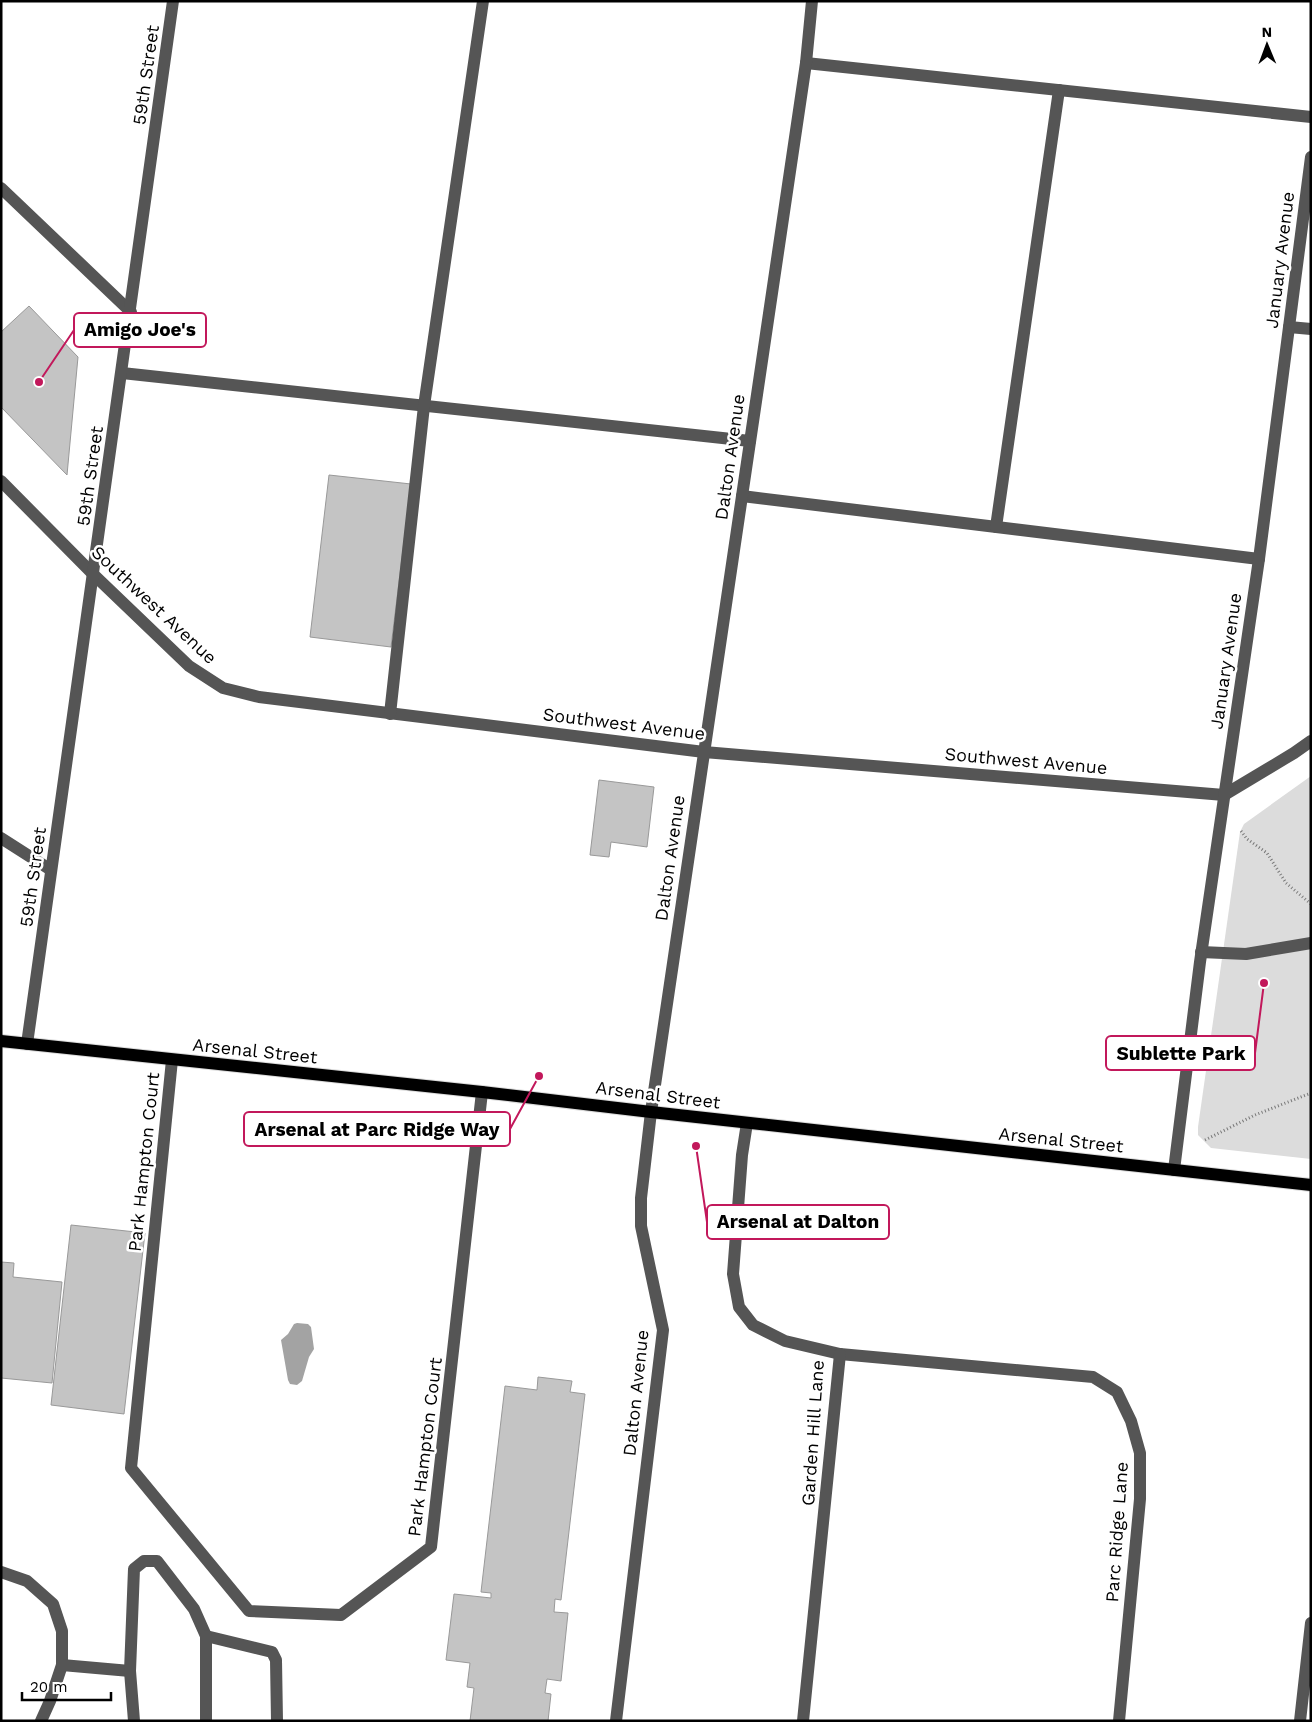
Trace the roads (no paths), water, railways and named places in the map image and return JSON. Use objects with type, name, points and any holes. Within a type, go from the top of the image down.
[{"type":"main road","name":"Arsenal Street","points":[[1,1041],[482,1092],[1311,1185]]},
{"type":"street","name":"59th Street","points":[[27,1044],[131,312],[173,1]]},
{"type":"street","points":[[390,714],[424,406],[483,1]]},
{"type":"street","name":"Dalton Avenue","points":[[616,1721],[662,1330],[641,1226],[641,1198],[651,1112],[806,63],[812,1]]},
{"type":"street","points":[[806,63],[1311,117]]},
{"type":"street","points":[[996,527],[1059,90]]},
{"type":"street","name":"January Avenue","points":[[1174,1170],[1201,952],[1259,559],[1311,157]]},
{"type":"street","points":[[1,188],[131,312]]},
{"type":"street","points":[[1289,327],[1311,329]]},
{"type":"street","points":[[122,373],[750,441]]},
{"type":"street","name":"Southwest Avenue","points":[[1,481],[93,574],[189,666],[223,688],[259,698],[704,752],[1224,795]]},
{"type":"street","points":[[742,496],[1259,559]]},
{"type":"street","points":[[1224,795],[1294,754],[1311,741]]},
{"type":"street","points":[[1,838],[51,870]]},
{"type":"street","points":[[1201,952],[1246,954],[1311,943]]},
{"type":"street","name":"Park Hampton Court","points":[[172,1060],[131,1468],[249,1612],[341,1615],[431,1548],[482,1092]]},
{"type":"street","name":"Garden Hill Lane","points":[[747,1123],[742,1155],[733,1274],[739,1307],[753,1325],[785,1341],[840,1354],[803,1721]]},
{"type":"street","name":"Parc Ridge Lane","points":[[840,1354],[1092,1376],[1117,1392],[1131,1421],[1140,1453],[1140,1499],[1119,1721]]},
{"type":"street","points":[[134,1721],[130,1672],[134,1569],[144,1561],[157,1561],[194,1608],[206,1636],[206,1721]]},
{"type":"street","points":[[1,1572],[27,1580],[53,1604],[62,1631],[62,1665],[41,1721]]},
{"type":"street","points":[[1300,1721],[1311,1623]]},
{"type":"street","points":[[206,1636],[272,1652],[276,1660],[277,1721]]},
{"type":"street","points":[[62,1665],[130,1672]]},
{"type":"place","name":"Amigo Joe's","points":[[39,382]]},
{"type":"place","name":"Sublette Park","points":[[1264,983]]},
{"type":"place","name":"Arsenal at Parc Ridge Way","points":[[539,1076]]},
{"type":"place","name":"Arsenal at Dalton","points":[[696,1146]]}]
